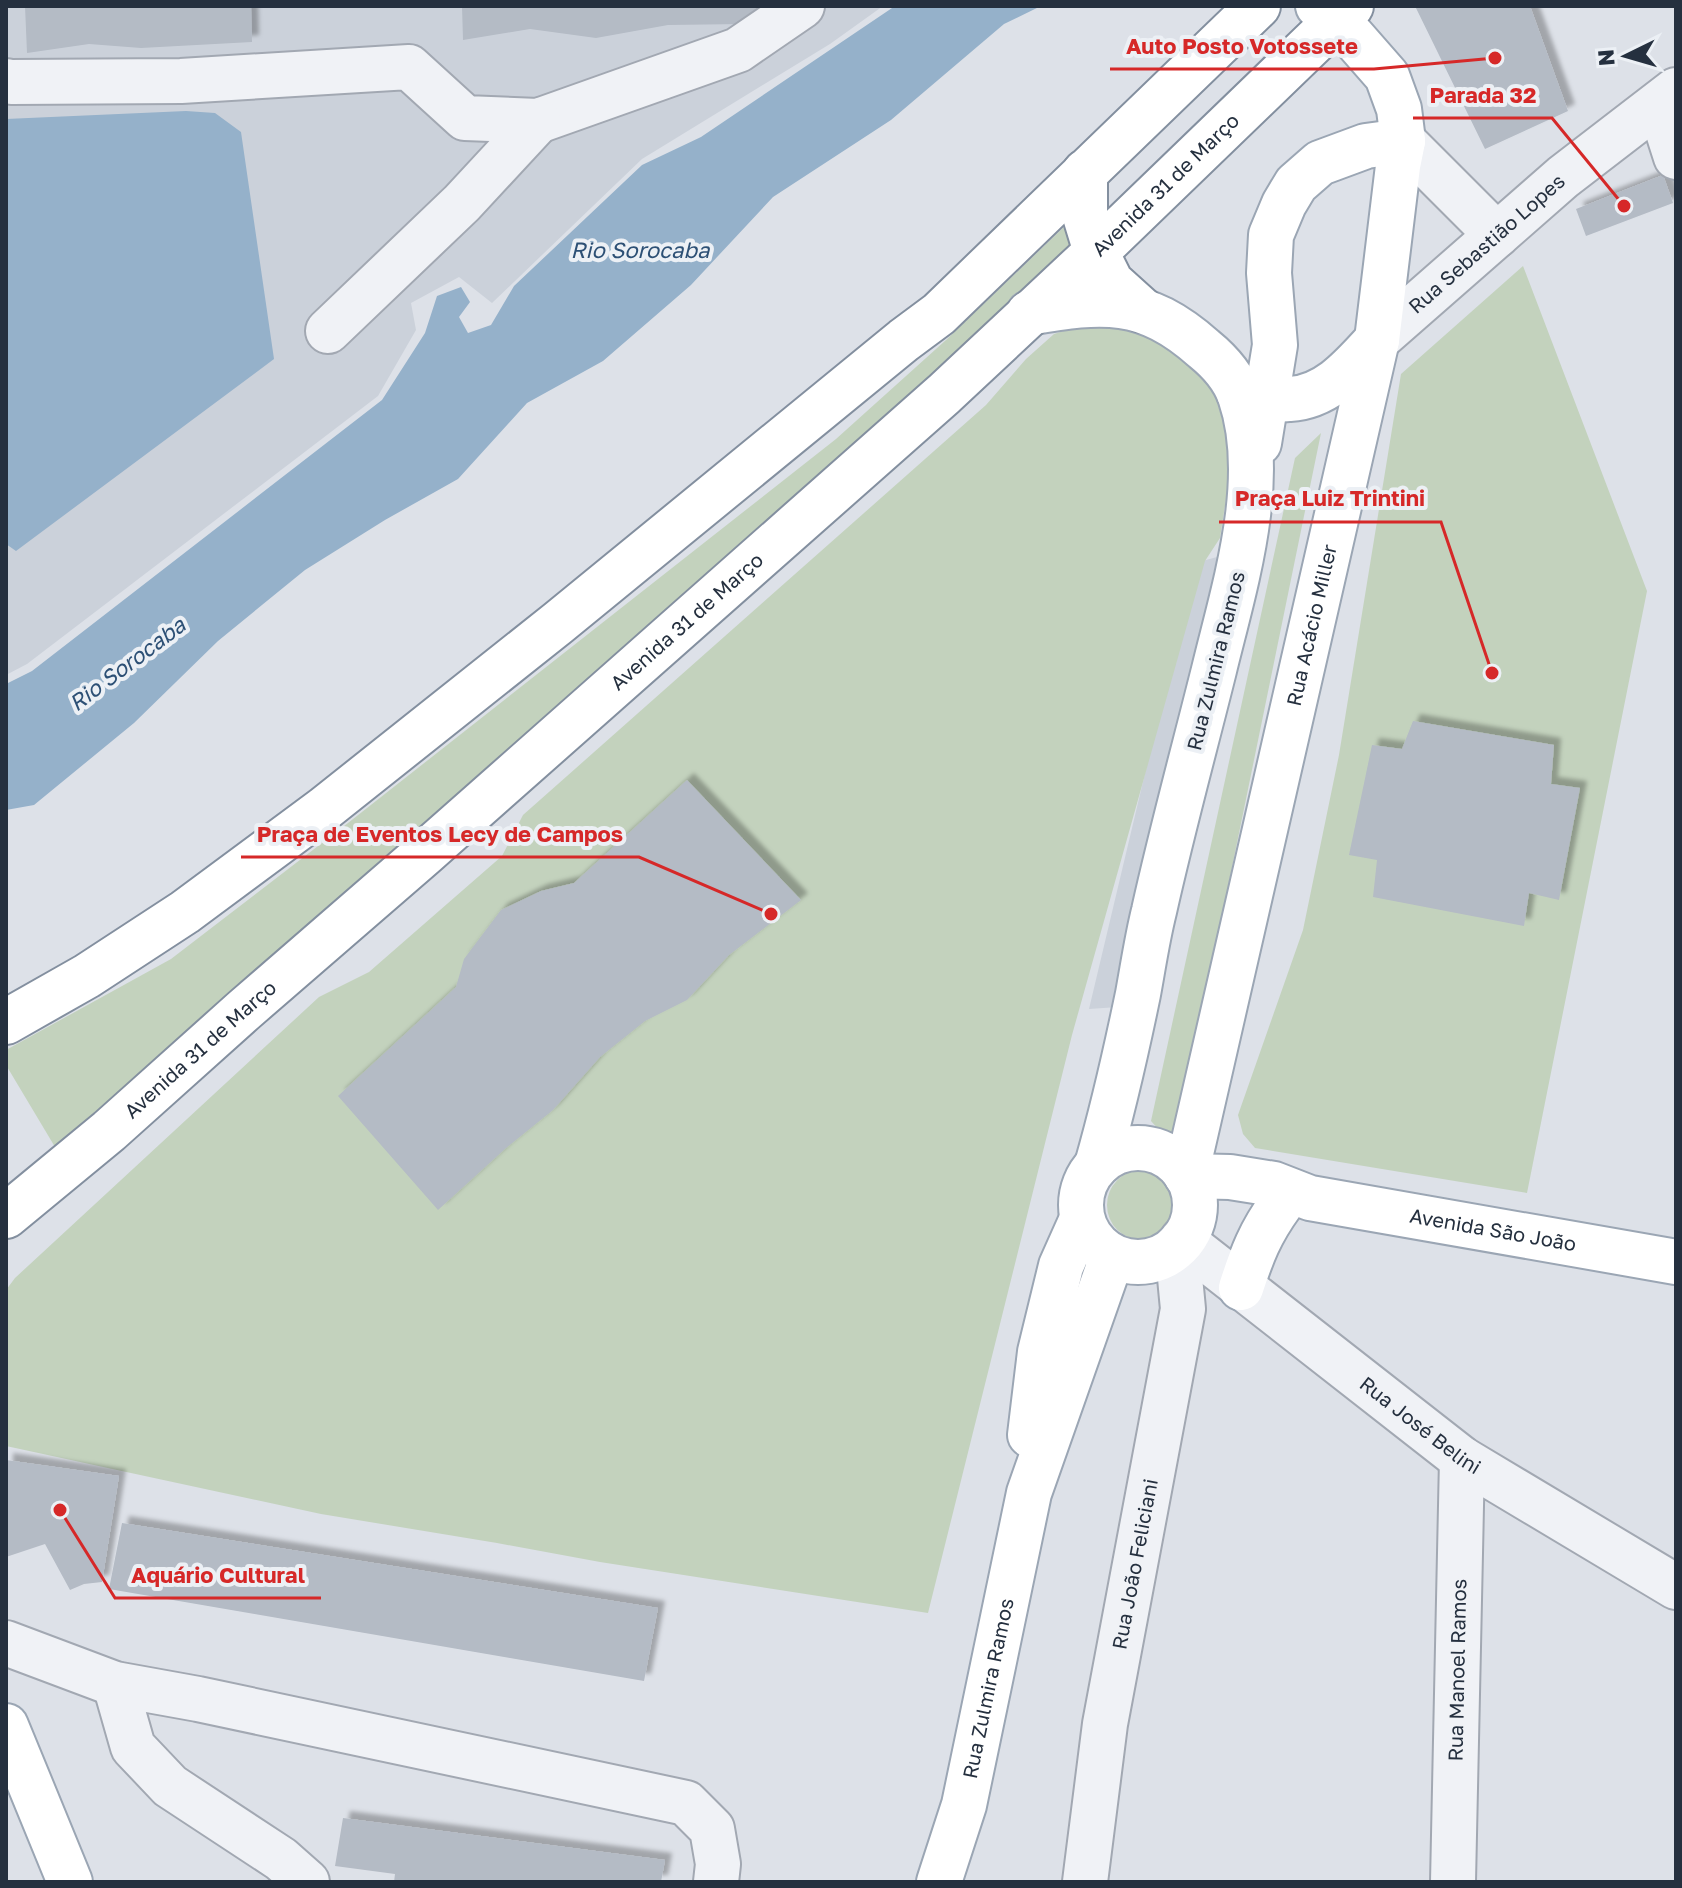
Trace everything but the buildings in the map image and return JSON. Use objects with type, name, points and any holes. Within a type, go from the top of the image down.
[{"type":"main road","points":[[6,1022],[87,976],[185,912],[324,809],[939,314],[1258,6]]},
{"type":"main road","name":"Rua Acácio Miller","points":[[1185,1209],[1377,340],[1403,141],[1399,109],[1387,76],[1336,11]]},
{"type":"main road","name":"Avenida 31 de Março","points":[[6,1216],[109,1131],[933,404],[1096,252],[1336,11]]},
{"type":"main road","name":"Rua Zulmira Ramos","points":[[1097,1165],[1114,1102],[1153,912],[1240,561],[1252,484],[1253,396],[1275,345],[1269,273],[1271,235],[1296,184],[1320,163],[1366,146],[1403,141]]},
{"type":"main road","points":[[1085,172],[1085,216],[1096,252],[1111,282],[1142,310]]},
{"type":"main road","points":[[1029,313],[1079,304],[1119,305],[1142,310],[1183,330],[1253,396],[1291,399],[1320,392],[1347,372],[1377,340]]},
{"type":"main road","points":[[1144,1148],[1175,1161],[1185,1209],[1163,1256],[1146,1262],[1128,1262],[1112,1257],[1093,1241],[1082,1219],[1081,1197],[1086,1180],[1097,1165],[1110,1155],[1126,1149],[1144,1148]]},
{"type":"main road","name":"Avenida São João","points":[[1185,1209],[1230,1177],[1274,1184],[1296,1201],[1676,1262]]},
{"type":"main road","points":[[1241,1288],[1252,1253],[1265,1227],[1296,1201]]},
{"type":"main road","name":"Rua Zulmira Ramos","points":[[1029,1493],[1030,1438],[1040,1352],[1061,1266],[1082,1219]]},
{"type":"main road","name":"Rua Zulmira Ramos","points":[[939,1882],[964,1805],[1029,1493],[1112,1257]]},
{"type":"main road","points":[[6,1726],[70,1882]]},
{"type":"street","points":[[6,81],[181,81],[409,67],[465,118],[538,121],[738,50],[802,6]]},
{"type":"street","points":[[1668,97],[1676,157]]},
{"type":"street","name":"Rua Sebastião Lopes","points":[[1377,340],[1563,177],[1668,97]]},
{"type":"street","points":[[328,331],[462,203],[538,121]]},
{"type":"street","points":[[1403,141],[1497,235]]},
{"type":"street","name":"Rua José Belini","points":[[1185,1209],[1241,1288],[1462,1459],[1676,1587]]},
{"type":"street","name":"Rua João Feliciani","points":[[1085,1882],[1105,1724],[1183,1309],[1185,1209]]},
{"type":"street","name":"Rua Manoel Ramos","points":[[1453,1882],[1462,1459]]},
{"type":"street","points":[[6,1643],[115,1684],[686,1803],[712,1829],[718,1864],[716,1882]]},
{"type":"street","points":[[115,1684],[133,1747],[170,1786],[281,1859],[307,1882]]},
{"type":"shaded area","points":[[6,6],[883,6],[830,44],[642,159],[492,303],[459,277],[411,303],[416,330],[378,396],[27,664],[6,675]]},
{"type":"shaded area","points":[[1217,557],[1118,1007],[1089,1009],[1195,563]]},
{"type":"green space","points":[[1066,225],[1078,251],[55,1147],[6,1065],[6,1050],[171,959],[348,823],[836,439],[946,340]]},
{"type":"green space","points":[[1523,266],[1647,591],[1527,1193],[1255,1148],[1243,1134],[1238,1115],[1303,930],[1339,755],[1401,374]]},
{"type":"green space","points":[[1082,325],[1153,332],[1188,357],[1215,395],[1223,421],[1235,441],[1220,538],[1205,561],[1072,1035],[928,1613],[600,1562],[321,1514],[6,1446],[6,1290],[15,1278],[319,997],[369,972],[502,856],[523,815],[986,405],[1026,359],[1054,334]]},
{"type":"green space","points":[[1321,433],[1179,1126],[1170,1142],[1151,1121],[1295,458]]},
{"type":"green space","points":[[1142,1170],[1167,1180],[1177,1205],[1167,1230],[1142,1240],[1117,1230],[1107,1205],[1117,1180]]},
{"type":"water","name":"Rio Sorocaba","points":[[895,6],[1041,6],[1004,24],[891,120],[773,197],[691,285],[603,361],[527,403],[458,479],[305,570],[218,641],[134,723],[34,805],[6,810],[6,684],[32,671],[382,400],[425,333],[437,296],[461,287],[470,302],[459,317],[468,333],[491,325],[514,286],[642,165],[701,137]]},
{"type":"water","points":[[186,111],[215,113],[241,132],[274,359],[16,551],[6,544],[6,119]]},
{"type":"place","name":"Auto Posto Votossete","points":[[1495,58]]},
{"type":"place","name":"Parada 32","points":[[1624,206]]},
{"type":"place","name":"Praça Luiz Trintini","points":[[1492,673]]},
{"type":"place","name":"Praça de Eventos Lecy de Campos","points":[[771,914]]},
{"type":"place","name":"Aquário Cultural","points":[[60,1510]]}]
